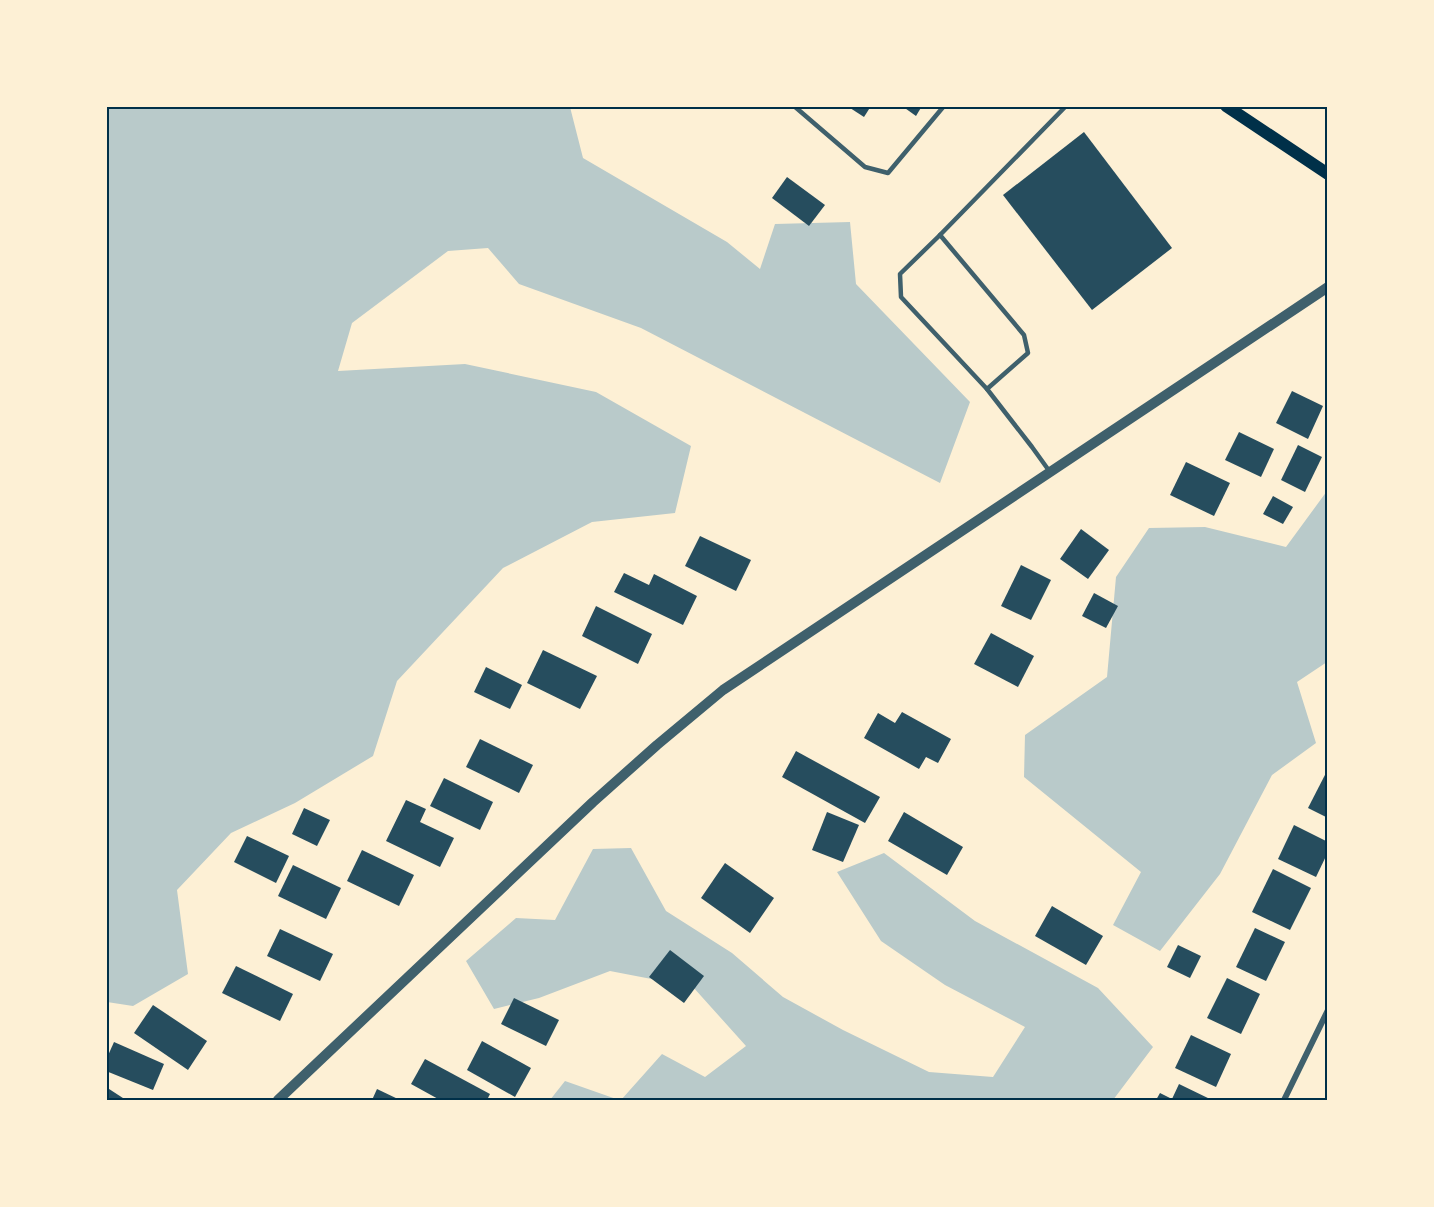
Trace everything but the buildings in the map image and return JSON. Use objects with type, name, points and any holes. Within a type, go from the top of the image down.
[{"type":"main road","points":[[1226,106],[1328,174]]},
{"type":"street","points":[[278,1101],[593,802],[723,690],[1328,287]]},
{"type":"street","points":[[1284,1101],[1328,1010]]},
{"type":"lane","points":[[794,106],[865,167],[888,173],[944,106]]},
{"type":"lane","points":[[1050,472],[987,389],[902,297],[900,274],[1066,106]]},
{"type":"lane","points":[[940,235],[1024,335],[1028,353],[987,389]]},
{"type":"shaded area","points":[[106,107],[570,107],[583,158],[727,242],[760,269],[775,224],[850,222],[856,284],[970,402],[940,483],[641,328],[519,284],[488,248],[448,251],[352,323],[338,371],[465,364],[596,392],[691,446],[675,513],[592,522],[503,568],[397,681],[373,756],[295,803],[231,833],[177,890],[188,974],[133,1006],[107,1002]]},
{"type":"shaded area","points":[[1327,491],[1327,662],[1297,682],[1316,743],[1272,775],[1220,874],[1160,951],[1113,925],[1141,872],[1024,777],[1025,735],[1107,677],[1116,577],[1149,528],[1205,527],[1286,547]]},
{"type":"shaded area","points":[[631,848],[666,911],[732,953],[783,997],[843,1030],[929,1072],[993,1077],[1025,1027],[945,985],[881,941],[837,872],[884,853],[975,921],[1098,988],[1153,1047],[1113,1100],[621,1100],[662,1054],[705,1077],[746,1046],[693,987],[610,971],[539,998],[494,1009],[466,961],[516,918],[555,920],[593,849]]},
{"type":"shaded area","points":[[565,1081],[619,1100],[550,1100]]}]
